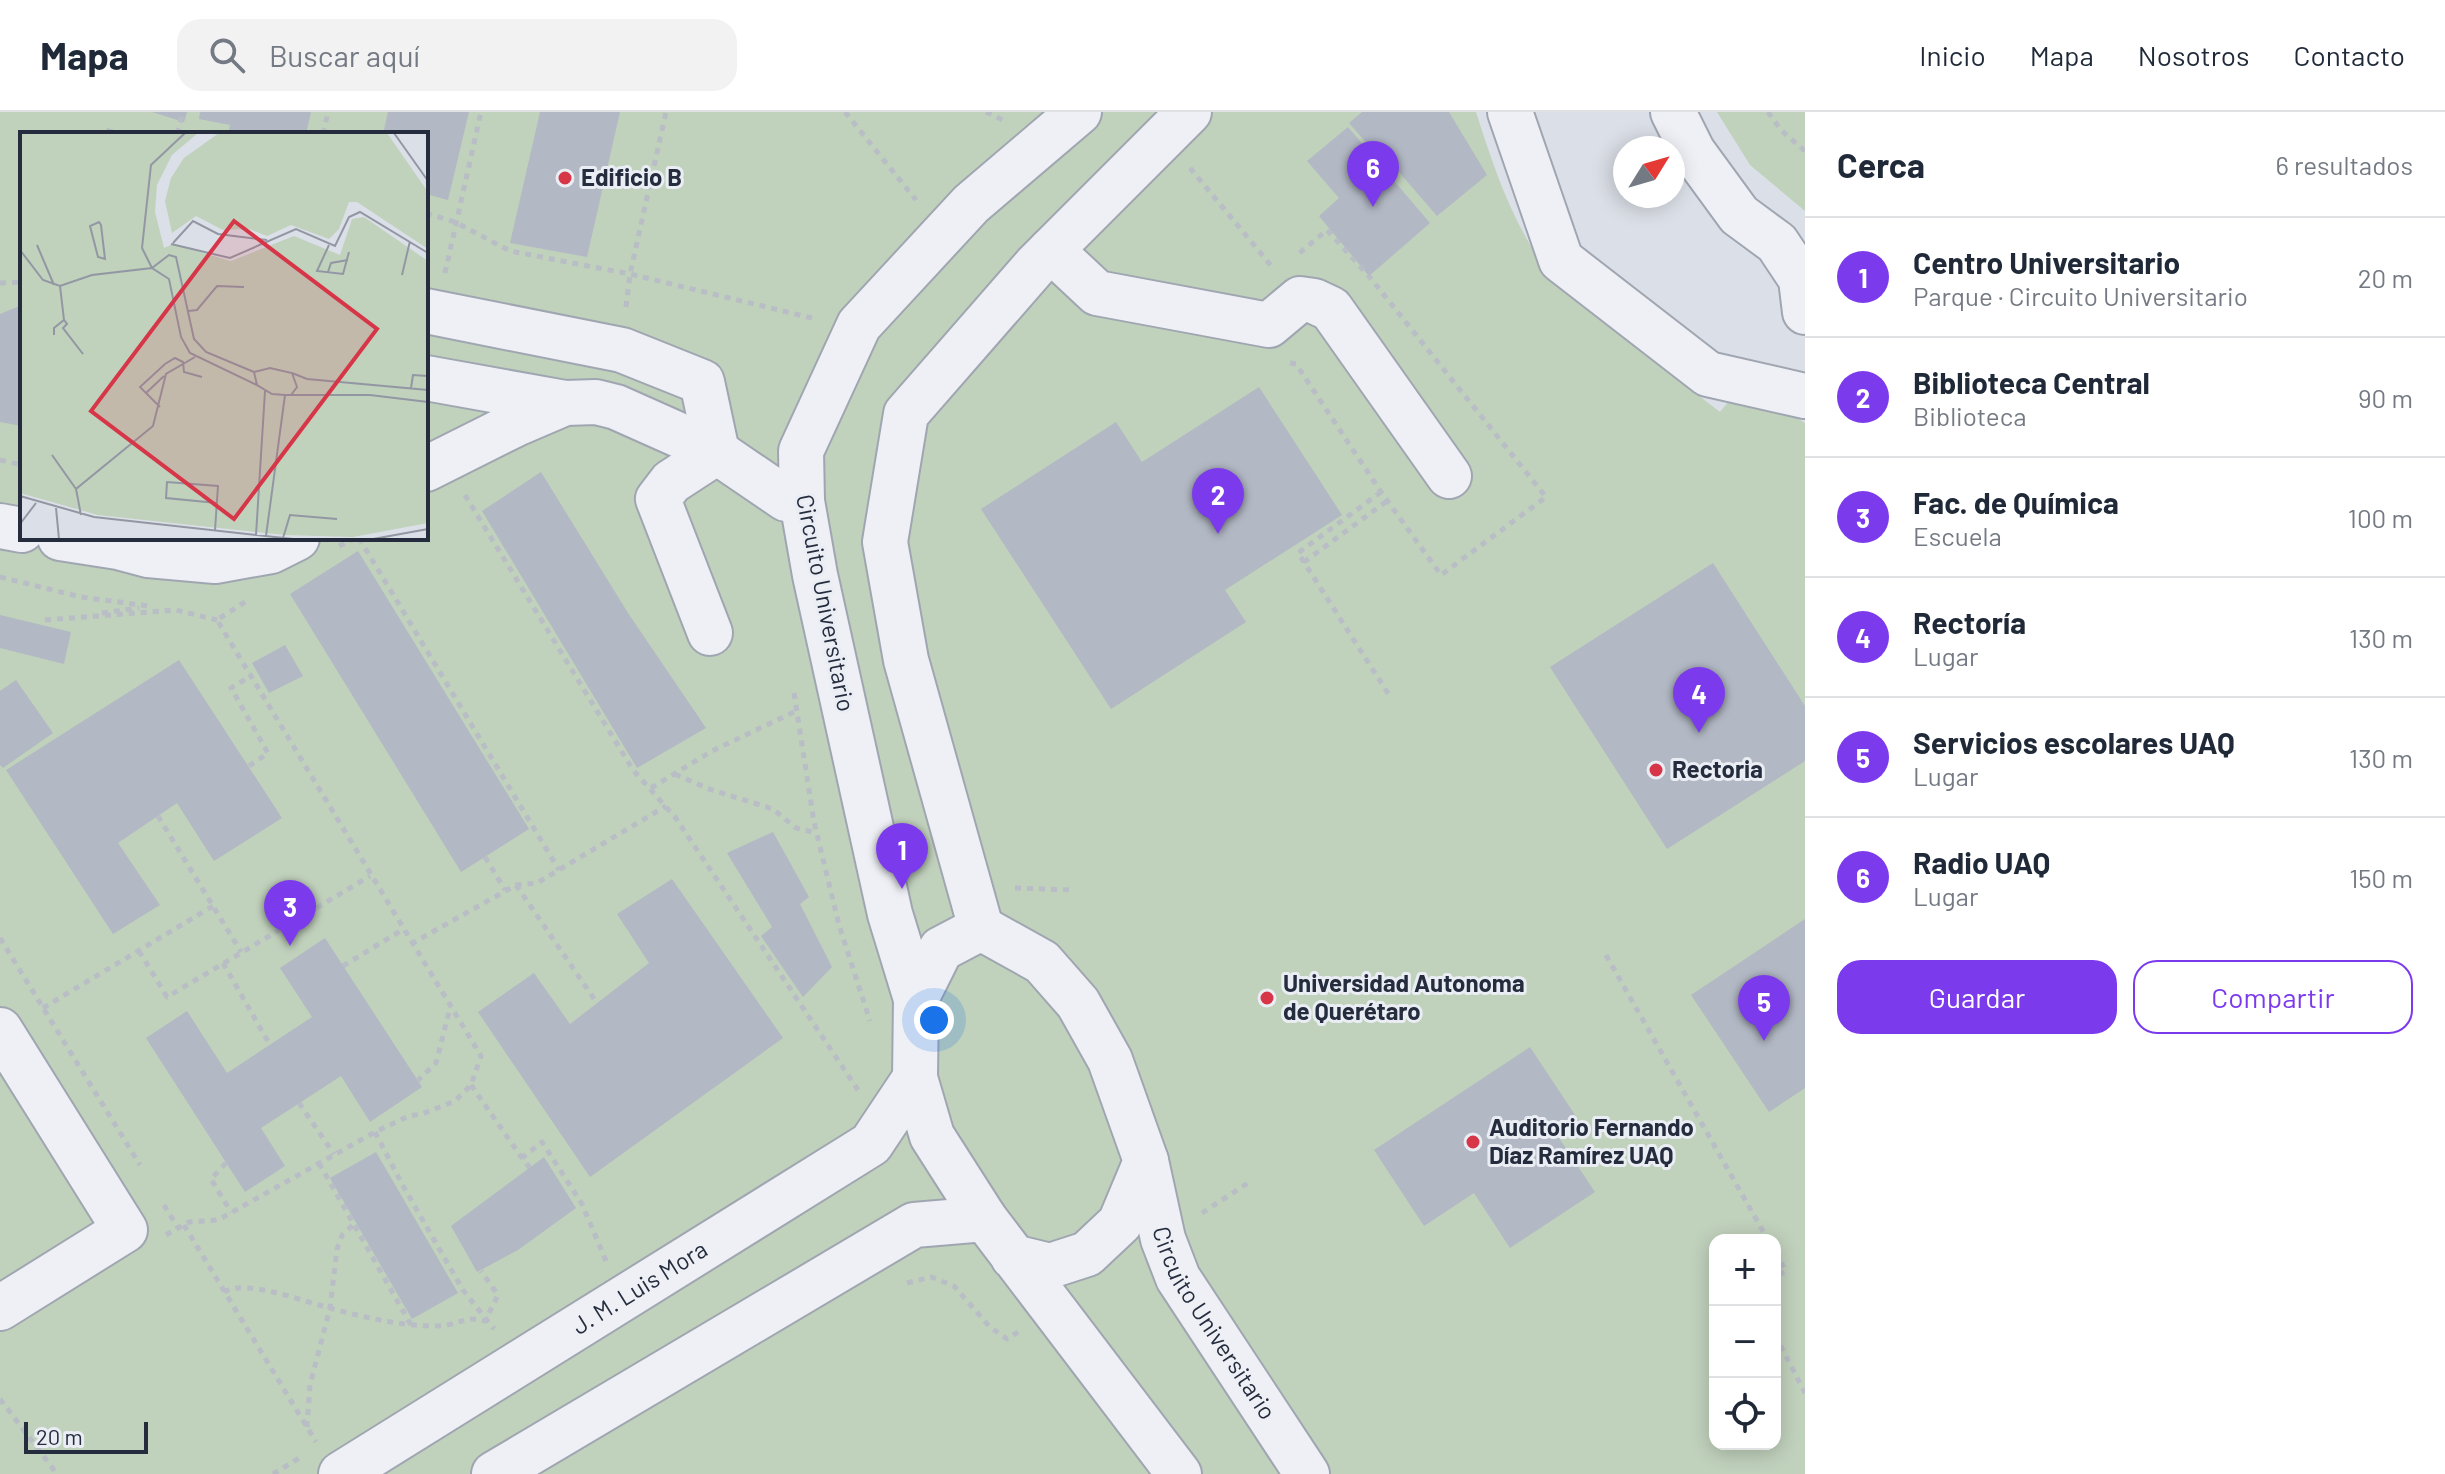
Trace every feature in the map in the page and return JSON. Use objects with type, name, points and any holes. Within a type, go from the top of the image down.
[{"type":"street","name":"Circuito Universitario","points":[[916,999],[890,914],[815,575],[802,501],[801,451],[859,325],[971,204],[1079,112]]},
{"type":"street","points":[[1179,1474],[985,1219],[932,1136],[915,1078],[916,999],[941,949],[981,928],[906,660],[885,542],[906,414],[1051,250],[1189,112]]},
{"type":"street","points":[[1510,112],[1561,260],[1708,374],[1805,396]]},
{"type":"street","points":[[1673,112],[1693,152],[1739,215],[1777,243],[1801,279],[1805,312]]},
{"type":"street","points":[[1051,250],[1097,293],[1269,325],[1300,299],[1331,309],[1449,476]]},
{"type":"street","points":[[432,312],[622,350],[702,382],[717,452]]},
{"type":"street","points":[[428,378],[565,403],[596,402],[616,407],[717,452],[786,499],[802,501]]},
{"type":"street","points":[[442,477],[516,424],[565,403]]},
{"type":"street","points":[[710,633],[658,499],[671,482],[717,452]]},
{"type":"street","points":[[0,526],[20,530]]},
{"type":"street","points":[[73,540],[148,555],[215,561],[271,551],[293,540]]},
{"type":"street","name":"Circuito Universitario","points":[[981,928],[1042,962],[1078,1003],[1110,1060],[1146,1161],[1163,1239],[1178,1278],[1307,1474]]},
{"type":"street","points":[[0,1030],[125,1230],[6,1291]]},
{"type":"street","name":"J. M. Luis Mora","points":[[325,1456],[871,1144],[915,1078]]},
{"type":"street","points":[[1013,1257],[1050,1266],[1087,1254],[1120,1223],[1146,1161]]},
{"type":"street","points":[[494,1474],[914,1225],[985,1219]]},
{"type":"path","points":[[178,132],[183,112]]},
{"type":"path","points":[[323,132],[328,112]]},
{"type":"path","points":[[432,312],[481,112]]},
{"type":"path","points":[[622,350],[630,274],[666,112]]},
{"type":"path","points":[[845,112],[918,203]]},
{"type":"path","points":[[986,112],[1002,120]]},
{"type":"path","points":[[1768,112],[1781,130],[1805,151]]},
{"type":"path","points":[[1184,160],[1276,272]]},
{"type":"path","points":[[428,214],[455,222],[510,251],[630,274],[815,320]]},
{"type":"path","points":[[1282,362],[1296,364],[1387,501],[1441,575],[1546,497],[1368,275],[1327,230],[1286,264]]},
{"type":"path","points":[[0,283],[20,282]]},
{"type":"path","points":[[0,460],[20,465]]},
{"type":"path","points":[[442,477],[633,770],[666,806],[865,1101]]},
{"type":"path","points":[[1381,492],[1298,553],[1391,698]]},
{"type":"path","points":[[1304,562],[1387,501]]},
{"type":"path","points":[[360,540],[559,870]]},
{"type":"path","points":[[0,577],[81,597],[149,606],[45,620],[176,610],[217,620]]},
{"type":"path","points":[[162,1202],[178,1228],[218,1220],[375,1132],[409,1116],[455,1101],[471,1085],[481,1056],[251,676],[231,688],[268,753],[249,766]]},
{"type":"path","points":[[792,685],[817,833],[839,925],[875,1032]]},
{"type":"path","points":[[651,788],[712,751],[796,711]]},
{"type":"path","points":[[674,773],[709,789],[773,809],[796,828],[817,833]]},
{"type":"path","points":[[411,944],[505,890],[516,885],[537,883],[666,806]]},
{"type":"path","points":[[158,816],[241,952]]},
{"type":"path","points":[[485,857],[505,890]]},
{"type":"path","points":[[139,951],[167,997],[370,876]]},
{"type":"path","points":[[516,885],[597,1003]]},
{"type":"path","points":[[969,886],[1074,890]]},
{"type":"path","points":[[43,1008],[213,906]]},
{"type":"path","points":[[343,966],[402,930]]},
{"type":"path","points":[[0,938],[146,1176]]},
{"type":"path","points":[[1606,955],[1765,1234]]},
{"type":"path","points":[[223,963],[270,1045]]},
{"type":"path","points":[[417,1081],[436,1063],[450,1006]]},
{"type":"path","points":[[471,1085],[530,1168]]},
{"type":"path","points":[[299,1103],[334,1154]]},
{"type":"path","points":[[375,1132],[463,1290],[485,1321],[504,1337]]},
{"type":"path","points":[[522,1158],[542,1142],[582,1204],[612,1273]]},
{"type":"path","points":[[226,1163],[211,1179],[231,1212]]},
{"type":"path","points":[[319,1163],[412,1326]]},
{"type":"path","points":[[1163,1239],[1248,1183]]},
{"type":"path","points":[[307,1428],[310,1385],[330,1308],[337,1249],[342,1235],[354,1224]]},
{"type":"path","points":[[183,1225],[325,1456],[273,1474]]},
{"type":"path","points":[[481,1271],[498,1295],[485,1321]]},
{"type":"path","points":[[903,1283],[931,1277],[954,1286],[989,1326],[1007,1339],[1052,1310]]},
{"type":"path","points":[[224,1292],[232,1287],[278,1294],[412,1326],[444,1326],[471,1317],[485,1321]]},
{"type":"path","points":[[1781,1347],[1805,1393]]},
{"type":"path","points":[[0,1399],[57,1474]]},
{"type":"green space","points":[[0,112],[1476,112],[1511,209],[1535,253],[1567,294],[1720,412],[1743,384],[1805,423],[1805,1474],[0,1474]]},
{"type":"green space","points":[[1717,112],[1805,112],[1805,211],[1750,165]]},
{"type":"building","points":[[152,112],[187,112],[184,122]]},
{"type":"building","points":[[200,112],[311,112],[306,132],[228,132],[230,125],[199,119]]},
{"type":"building","points":[[388,112],[469,112],[448,200],[428,195],[428,132],[383,132]]},
{"type":"building","name":"Edificio B","points":[[540,112],[620,112],[587,257],[510,243]]},
{"type":"building","points":[[1362,112],[1449,112],[1487,175],[1437,216],[1379,149],[1375,153],[1349,123]]},
{"type":"building","points":[[1348,127],[1430,223],[1369,276],[1319,216],[1339,198],[1307,161]]},
{"type":"building","points":[[20,306],[20,426],[0,422],[0,314]]},
{"type":"building","points":[[1259,387],[1342,515],[1225,590],[1246,622],[1111,709],[981,509],[1116,422],[1142,462]]},
{"type":"building","points":[[541,472],[628,613],[706,728],[637,768],[482,511]]},
{"type":"building","points":[[358,551],[529,829],[461,872],[290,594]]},
{"type":"building","points":[[1713,563],[1805,706],[1805,761],[1667,849],[1550,667]]},
{"type":"building","points":[[0,615],[71,632],[64,664],[0,648]]},
{"type":"building","points":[[285,645],[303,676],[269,693],[252,663]]},
{"type":"building","points":[[179,660],[282,818],[214,861],[177,803],[118,843],[160,905],[113,934],[6,770]]},
{"type":"building","points":[[16,680],[53,733],[3,768],[0,765],[0,691]]},
{"type":"building","points":[[773,832],[809,897],[800,904],[832,967],[803,997],[761,936],[772,927],[727,853]]},
{"type":"building","points":[[672,879],[783,1038],[590,1177],[478,1012],[534,973],[570,1024],[649,963],[617,914]]},
{"type":"building","points":[[1805,919],[1805,1088],[1769,1112],[1691,995]]},
{"type":"building","points":[[325,938],[422,1087],[370,1122],[341,1076],[261,1128],[285,1166],[245,1192],[146,1038],[187,1011],[227,1073],[312,1017],[280,968]]},
{"type":"building","name":"Auditorio Fernando Díaz Ramírez UAQ","points":[[1530,1047],[1579,1121],[1557,1135],[1595,1192],[1510,1248],[1474,1193],[1424,1226],[1374,1150]]},
{"type":"building","points":[[376,1152],[458,1293],[412,1319],[330,1178]]},
{"type":"building","points":[[544,1157],[576,1208],[518,1250],[477,1272],[451,1226]]},
{"type":"place","name":"Edificio B","points":[[565,178]]},
{"type":"place","name":"Radio UAQ","points":[[1373,207]]},
{"type":"place","name":"Biblioteca Central","points":[[1218,534]]},
{"type":"place","name":"Rectoría","points":[[1699,733]]},
{"type":"place","name":"Rectoria","points":[[1656,770]]},
{"type":"place","name":"Centro Universitario","points":[[902,889]]},
{"type":"place","name":"Fac. de Química","points":[[290,946]]},
{"type":"place","name":"Universidad Autonoma de Querétaro","points":[[1267,998]]},
{"type":"place","name":"Servicios escolares UAQ","points":[[1764,1041]]},
{"type":"place","name":"Auditorio Fernando Díaz Ramírez UAQ","points":[[1473,1142]]}]
